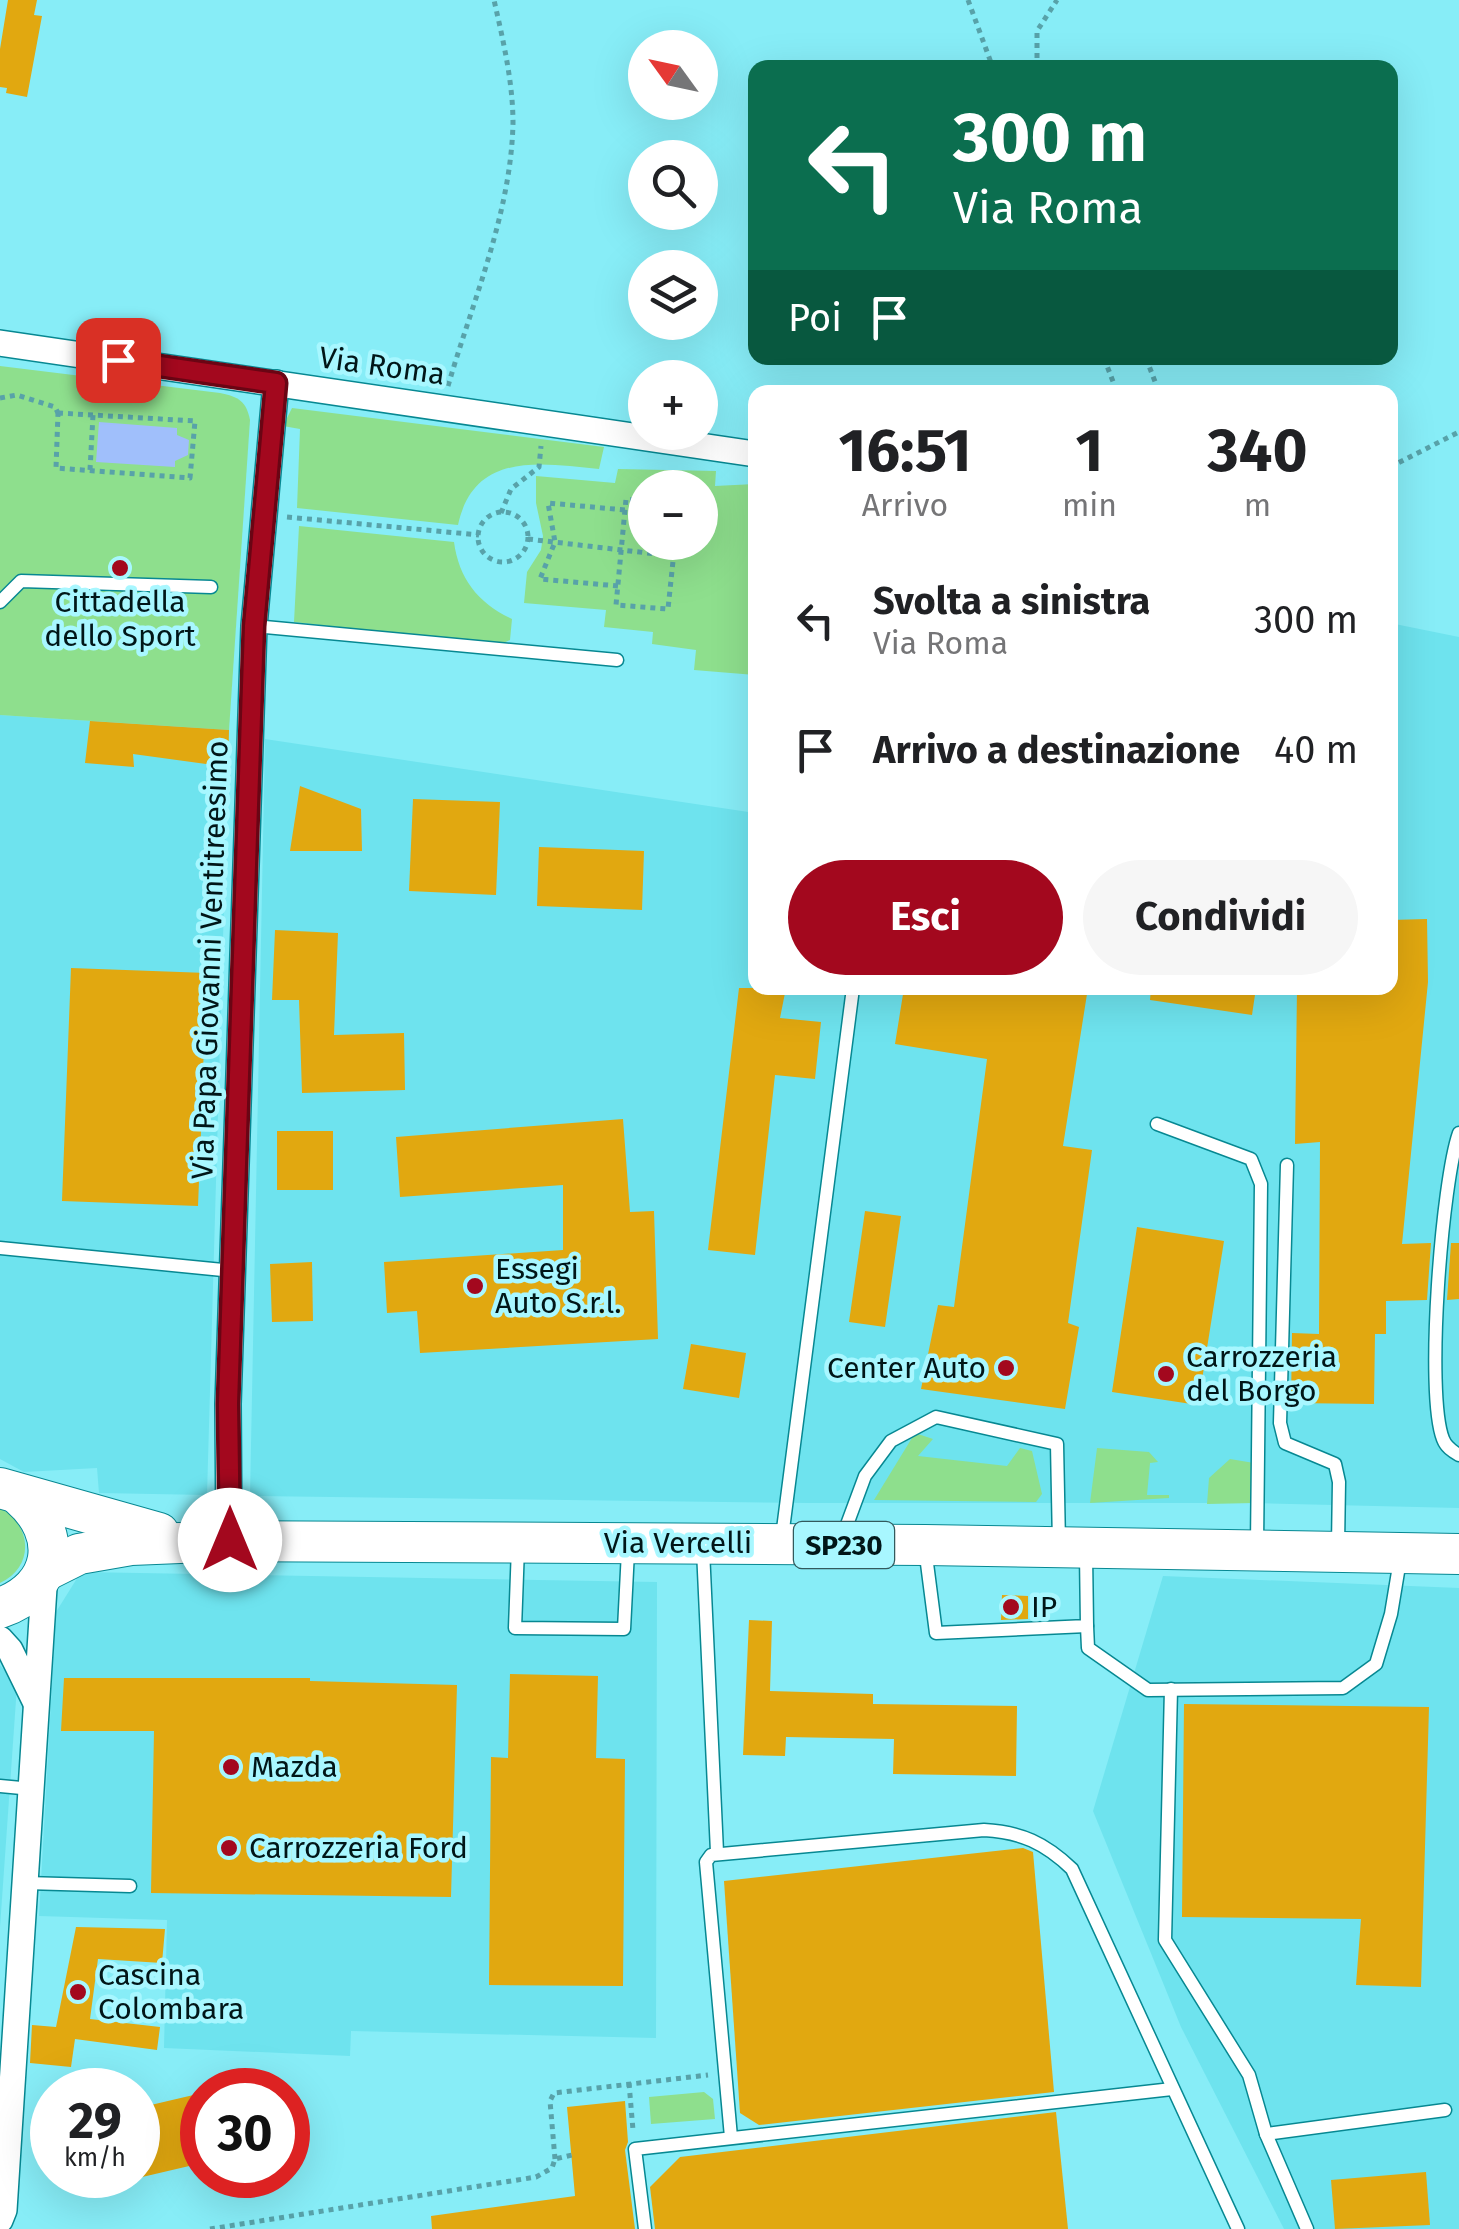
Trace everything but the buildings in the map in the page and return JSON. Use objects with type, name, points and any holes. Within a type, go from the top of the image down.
[{"type":"main road","name":"Via Vercelli","points":[[10,1492],[213,1541]]},
{"type":"main road","name":"Via Vercelli","points":[[0,1608],[18,1602],[34,1589],[45,1571],[50,1550],[46,1528],[36,1510],[10,1492]]},
{"type":"main road","name":"Via Vercelli","points":[[45,1571],[79,1554],[131,1545],[213,1541],[925,1545],[1459,1554]]},
{"type":"street","name":"Via Roma","points":[[0,343],[748,453]]},
{"type":"street","name":"Via Papa Giovanni Ventitreesimo","points":[[213,1541],[228,1404],[254,626],[276,383]]},
{"type":"street","points":[[1,2213],[45,1571]]},
{"type":"street","points":[[0,1639],[10,1650],[38,1708]]},
{"type":"lane","points":[[0,602],[22,581],[211,587]]},
{"type":"lane","points":[[254,626],[617,660]]},
{"type":"lane","points":[[781,1544],[852,995]]},
{"type":"lane","points":[[1158,1124],[1251,1160],[1261,1184],[1257,1552]]},
{"type":"lane","points":[[1459,1133],[1446,1211],[1435,1332],[1438,1418],[1444,1443],[1459,1455]]},
{"type":"lane","points":[[1287,1165],[1280,1422],[1286,1442],[1334,1464],[1339,1482],[1338,1552]]},
{"type":"lane","points":[[0,1248],[233,1271]]},
{"type":"lane","points":[[840,1545],[865,1476],[890,1442],[936,1417],[1057,1444],[1088,1626],[1088,1648],[1148,1690],[1344,1688],[1376,1664],[1392,1614],[1401,1554]]},
{"type":"lane","points":[[518,1541],[514,1628],[624,1630],[628,1543]]},
{"type":"lane","points":[[703,1543],[717,1852]]},
{"type":"lane","points":[[925,1545],[936,1633],[1088,1626]]},
{"type":"lane","points":[[1172,1690],[1165,1940],[1249,2075],[1266,2134],[1307,2229]]},
{"type":"lane","points":[[0,1786],[32,1789]]},
{"type":"lane","points":[[731,2138],[706,1862],[717,1852],[984,1830],[1008,1832],[1035,1839],[1072,1869],[1238,2229]]},
{"type":"lane","points":[[26,1884],[130,1886]]},
{"type":"lane","points":[[645,2229],[635,2148],[1172,2088]]},
{"type":"lane","points":[[1266,2134],[1445,2110]]},
{"type":"path","points":[[442,408],[492,246],[507,178],[513,121],[494,0]]},
{"type":"path","points":[[968,0],[989,60]]},
{"type":"path","points":[[1037,60],[1037,30],[1057,0]]},
{"type":"path","points":[[0,398],[28,397],[55,407],[56,468],[190,478],[195,422],[58,413]]},
{"type":"path","points":[[90,470],[94,415]]},
{"type":"path","points":[[1398,463],[1459,432]]},
{"type":"path","points":[[501,513],[519,518],[528,540],[516,559],[498,562],[484,554],[478,535],[484,522],[501,513],[511,489],[539,467],[542,441]]},
{"type":"path","points":[[628,499],[616,605],[668,610],[674,560]]},
{"type":"path","points":[[618,586],[540,580],[554,542],[548,503],[625,510]]},
{"type":"path","points":[[264,515],[478,535]]},
{"type":"path","points":[[528,540],[628,551]]},
{"type":"path","points":[[210,2229],[536,2176],[552,2168],[555,2159],[550,2100],[554,2093],[724,2073]]},
{"type":"path","points":[[629,2083],[635,2148]]},
{"type":"path","points":[[555,2159],[572,2155]]},
{"type":"shaded area","points":[[99,422],[177,428],[177,435],[189,440],[188,455],[175,461],[175,467],[96,462]]},
{"type":"shaded area","points":[[1398,625],[1459,637],[1459,1508],[250,1496],[265,739],[748,812],[748,995],[1398,995]]},
{"type":"shaded area","points":[[0,715],[229,730],[207,1495],[99,1493],[97,1468],[24,1472],[0,1459]]},
{"type":"shaded area","points":[[81,1572],[657,1582],[656,2038],[351,2031],[350,2056],[164,2048],[167,1920],[39,1916],[56,1612]]},
{"type":"shaded area","points":[[1163,1576],[1459,1588],[1459,2229],[1284,2229],[1181,2027],[1093,1811]]},
{"type":"shaded area","points":[[0,1665],[17,1686],[0,1927]]},
{"type":"green space","name":"Cittadella dello Sport","points":[[0,366],[220,393],[244,404],[250,420],[229,730],[0,715]]},
{"type":"green space","points":[[292,408],[604,447],[599,469],[533,465],[494,473],[466,501],[458,525],[297,508],[300,429],[283,426]]},
{"type":"green space","points":[[618,469],[667,470],[628,470],[628,560],[718,560],[718,486],[748,484],[748,674],[694,670],[696,650],[652,644],[653,632],[604,627],[606,610],[524,603],[527,572],[541,550],[543,536],[536,503],[536,476],[615,483]]},
{"type":"green space","points":[[299,526],[454,542],[460,567],[472,588],[489,605],[512,619],[510,640],[499,645],[294,622]]},
{"type":"green space","points":[[915,1433],[933,1439],[918,1456],[1007,1466],[1020,1448],[1032,1451],[1042,1494],[1036,1502],[874,1500]]},
{"type":"green space","points":[[1097,1448],[1149,1452],[1158,1462],[1150,1463],[1147,1495],[1169,1498],[1090,1503]]},
{"type":"green space","points":[[1230,1459],[1254,1463],[1254,1503],[1207,1504],[1209,1478]]},
{"type":"green space","points":[[0,1508],[18,1525],[25,1546],[19,1567],[0,1583]]},
{"type":"green space","points":[[704,2092],[713,2099],[715,2119],[651,2124],[649,2097]]},
{"type":"place","name":"Cittadella dello Sport","points":[[120,568]]},
{"type":"place","name":"Essegi Auto S.r.l.","points":[[475,1286]]},
{"type":"place","name":"Center Auto","points":[[1006,1368]]},
{"type":"place","name":"Carrozzeria del Borgo","points":[[1166,1374]]},
{"type":"place","name":"IP","points":[[1011,1607]]},
{"type":"place","name":"Mazda","points":[[231,1767]]},
{"type":"place","name":"Carrozzeria Ford","points":[[229,1848]]},
{"type":"place","name":"Cascina Colombara","points":[[78,1992]]},
{"type":"route","points":[[118,360],[276,383],[254,626],[228,1404],[230,1540]]}]
